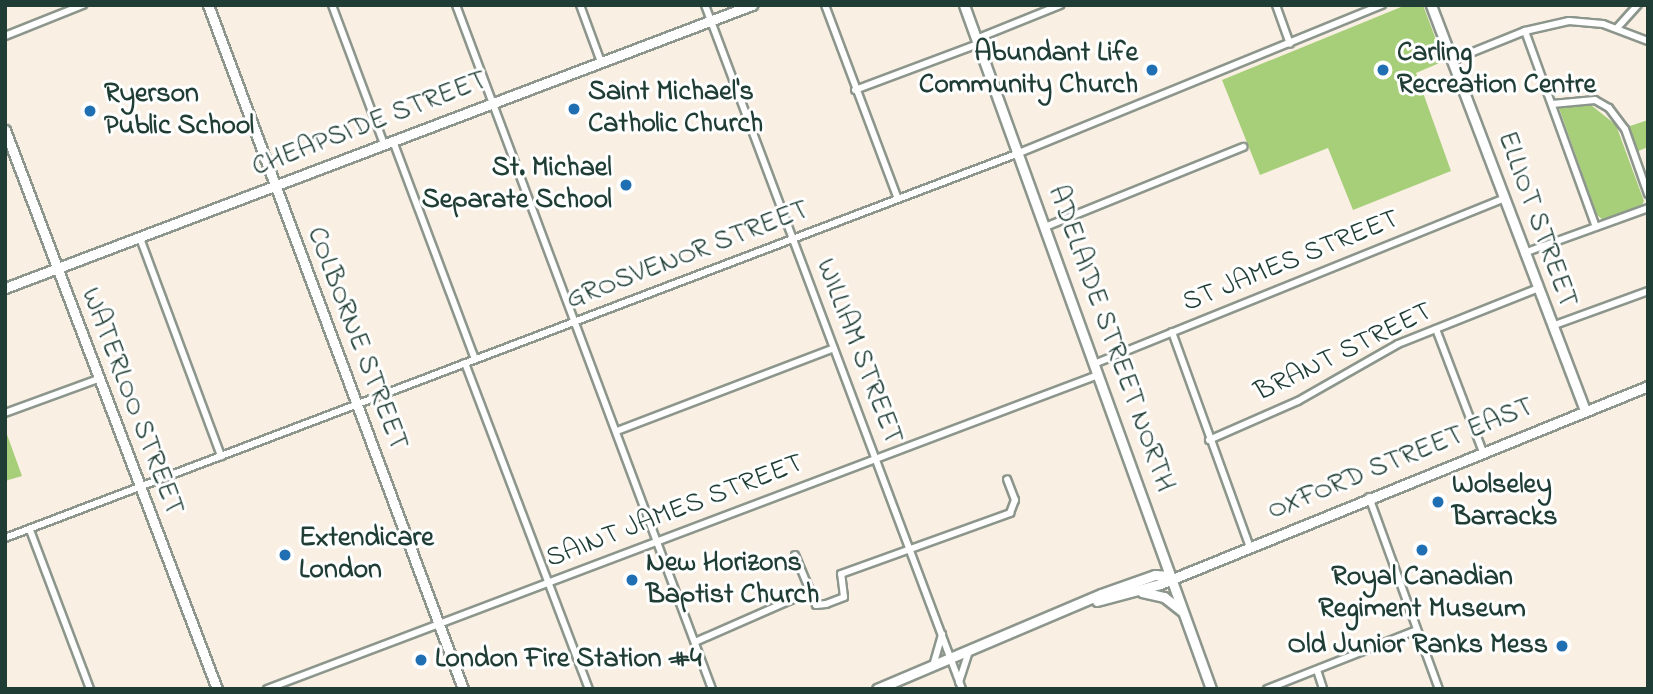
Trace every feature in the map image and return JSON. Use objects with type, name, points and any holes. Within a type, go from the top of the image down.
[{"type":"street","name":"COLBORNE STREET","points":[[208,5],[463,689]]},
{"type":"street","points":[[332,5],[475,359]]},
{"type":"street","points":[[456,5],[659,541],[712,689]]},
{"type":"street","points":[[580,5],[601,62]]},
{"type":"street","name":"WILLIAM STREET","points":[[705,5],[960,685]]},
{"type":"street","name":"CHEAPSIDE STREET","points":[[5,288],[752,5]]},
{"type":"street","points":[[825,5],[898,199]]},
{"type":"street","name":"ADELAIDE STREET NORTH","points":[[964,5],[1211,689]]},
{"type":"street","points":[[855,90],[1060,5]]},
{"type":"street","points":[[1276,5],[1290,44]]},
{"type":"street","name":"GROSVENOR STREET","points":[[5,538],[1019,153],[1382,5]]},
{"type":"street","name":"ELLIOT STREET","points":[[1432,5],[1536,289],[1585,411]]},
{"type":"street","points":[[1617,28],[1638,5]]},
{"type":"street","points":[[5,36],[81,6]]},
{"type":"street","points":[[1453,60],[1525,31],[1569,21],[1617,28],[1648,41]]},
{"type":"street","points":[[1525,31],[1596,227]]},
{"type":"street","points":[[1552,104],[1595,100],[1609,108],[1625,129],[1648,194]]},
{"type":"street","name":"WATERLOO STREET","points":[[5,130],[217,689]]},
{"type":"street","points":[[1045,227],[1243,146]]},
{"type":"street","name":"ST JAMES STREET","points":[[1094,364],[1504,198]]},
{"type":"street","points":[[1524,253],[1648,208]]},
{"type":"street","points":[[140,237],[221,456]]},
{"type":"street","name":"BRANT STREET","points":[[1209,440],[1436,329],[1536,289]]},
{"type":"street","points":[[1552,327],[1648,291]]},
{"type":"street","points":[[1436,329],[1483,452]]},
{"type":"street","points":[[1172,332],[1249,545]]},
{"type":"street","points":[[617,432],[834,348]]},
{"type":"street","points":[[465,363],[589,689]]},
{"type":"street","name":"SAINT JAMES STREET","points":[[267,689],[1098,374]]},
{"type":"street","points":[[5,414],[98,379]]},
{"type":"street","name":"OXFORD STREET EAST","points":[[1097,601],[1137,592],[1170,576],[1648,386]]},
{"type":"street","points":[[795,555],[816,605],[844,597],[841,574],[1010,513],[1015,500],[1007,479]]},
{"type":"street","points":[[1369,497],[1439,689]]},
{"type":"street","points":[[30,530],[90,689]]},
{"type":"street","name":"OXFORD STREET EAST","points":[[877,689],[1155,575],[1170,576]]},
{"type":"street","points":[[695,642],[809,592]]},
{"type":"street","points":[[1137,592],[1164,597],[1184,612]]},
{"type":"street","points":[[1267,689],[1417,630]]},
{"type":"street","points":[[932,667],[942,634]]},
{"type":"street","points":[[960,685],[969,652]]},
{"type":"street","points":[[1317,670],[1323,689]]},
{"type":"green space","points":[[1406,5],[1423,5],[1444,61],[1416,73],[1451,171],[1353,210],[1328,148],[1260,175],[1222,80]]},
{"type":"green space","points":[[1575,103],[1591,105],[1616,125],[1644,201],[1641,207],[1603,220],[1597,215],[1559,108]]},
{"type":"green space","points":[[1648,120],[1648,147],[1636,152],[1627,127]]},
{"type":"green space","points":[[5,429],[22,476],[5,481]]},
{"type":"place","name":"Abundant Life Community Church","points":[[1152,70]]},
{"type":"place","name":"Carling Recreation Centre","points":[[1383,70]]},
{"type":"place","name":"Saint Michael's Catholic Church","points":[[574,109]]},
{"type":"place","name":"Ryerson Public School","points":[[90,111]]},
{"type":"place","name":"St. Michael Separate School","points":[[626,185]]},
{"type":"place","name":"Wolseley Barracks","points":[[1438,502]]},
{"type":"place","name":"Royal Canadian Regiment Museum","points":[[1422,550]]},
{"type":"place","name":"Extendicare London","points":[[285,555]]},
{"type":"place","name":"New Horizons Baptist Church","points":[[632,580]]},
{"type":"place","name":"Old Junior Ranks Mess","points":[[1562,646]]},
{"type":"place","name":"London Fire Station #4","points":[[421,660]]}]
